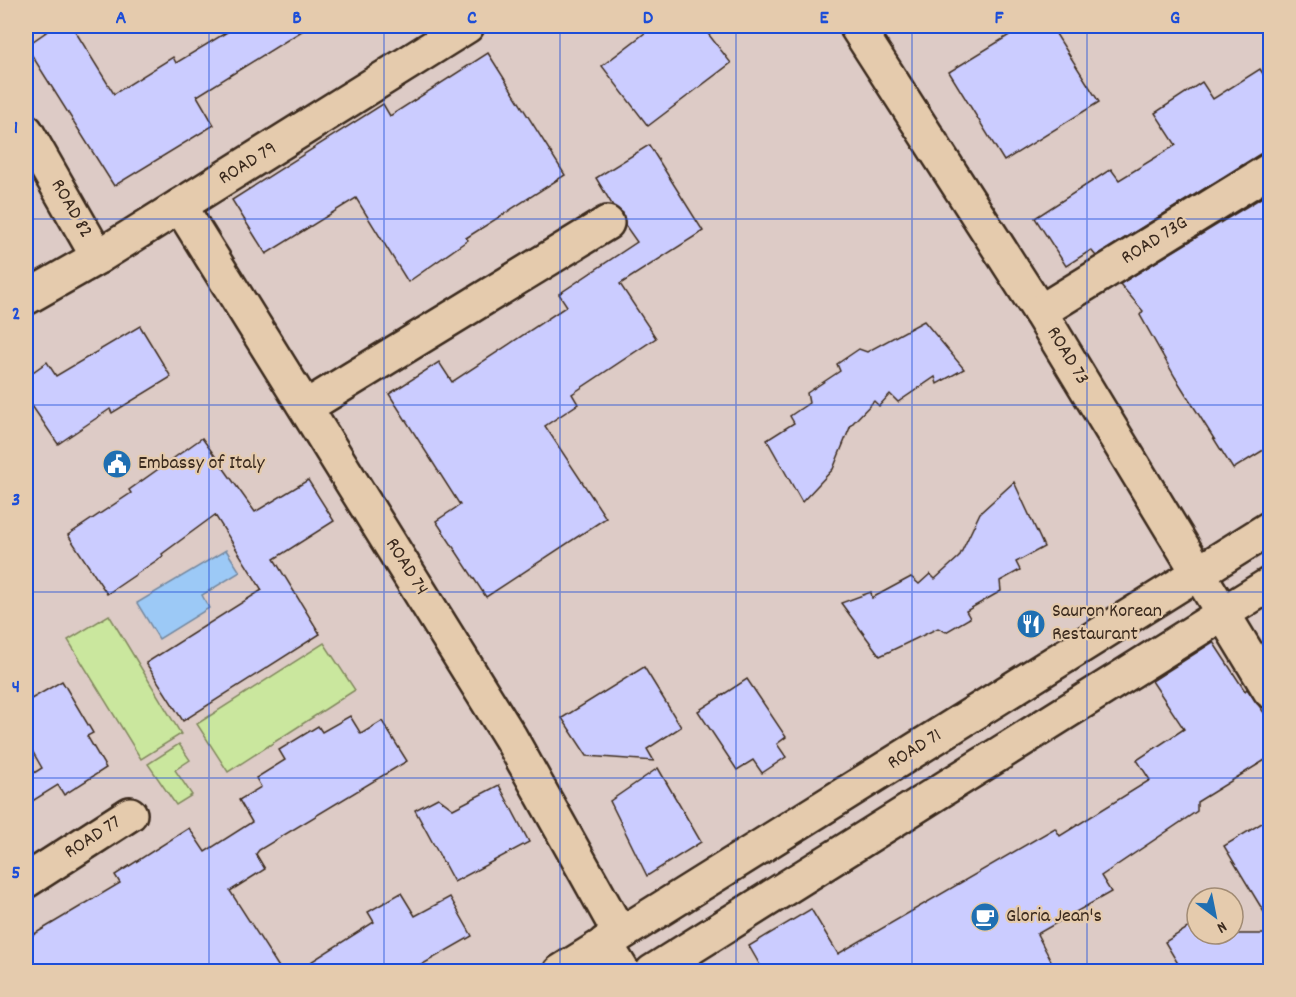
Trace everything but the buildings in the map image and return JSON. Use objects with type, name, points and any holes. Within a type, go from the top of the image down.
[{"type":"street","name":"ROAD 79","points":[[26,298],[98,257],[468,26]]},
{"type":"street","name":"ROAD 73","points":[[856,26],[1040,312],[1270,691]]},
{"type":"street","name":"ROAD 82","points":[[26,131],[98,257]]},
{"type":"street","name":"ROAD 73G","points":[[1040,312],[1270,170]]},
{"type":"street","name":"ROAD 74","points":[[180,206],[510,737],[620,935]]},
{"type":"street","points":[[306,407],[607,223]]},
{"type":"street","name":"ROAD 71","points":[[560,972],[1270,528]]},
{"type":"street","points":[[620,935],[656,971],[1270,584]]},
{"type":"street","name":"ROAD 77","points":[[26,881],[130,814]]},
{"type":"street","points":[[620,935],[623,972]]},
{"type":"green space","points":[[109,615],[181,734],[141,759],[68,640]]},
{"type":"green space","points":[[324,643],[355,690],[228,772],[197,724]]},
{"type":"green space","points":[[179,744],[190,760],[175,770],[192,795],[176,805],[148,764]]},
{"type":"water","points":[[226,550],[240,572],[202,595],[209,608],[159,639],[137,603]]},
{"type":"place","name":"Embassy of Italy","points":[[117,464]]},
{"type":"place","name":"Sauron Korean Restaurant","points":[[1031,624]]},
{"type":"place","name":"Gloria Jean's","points":[[985,917]]}]
